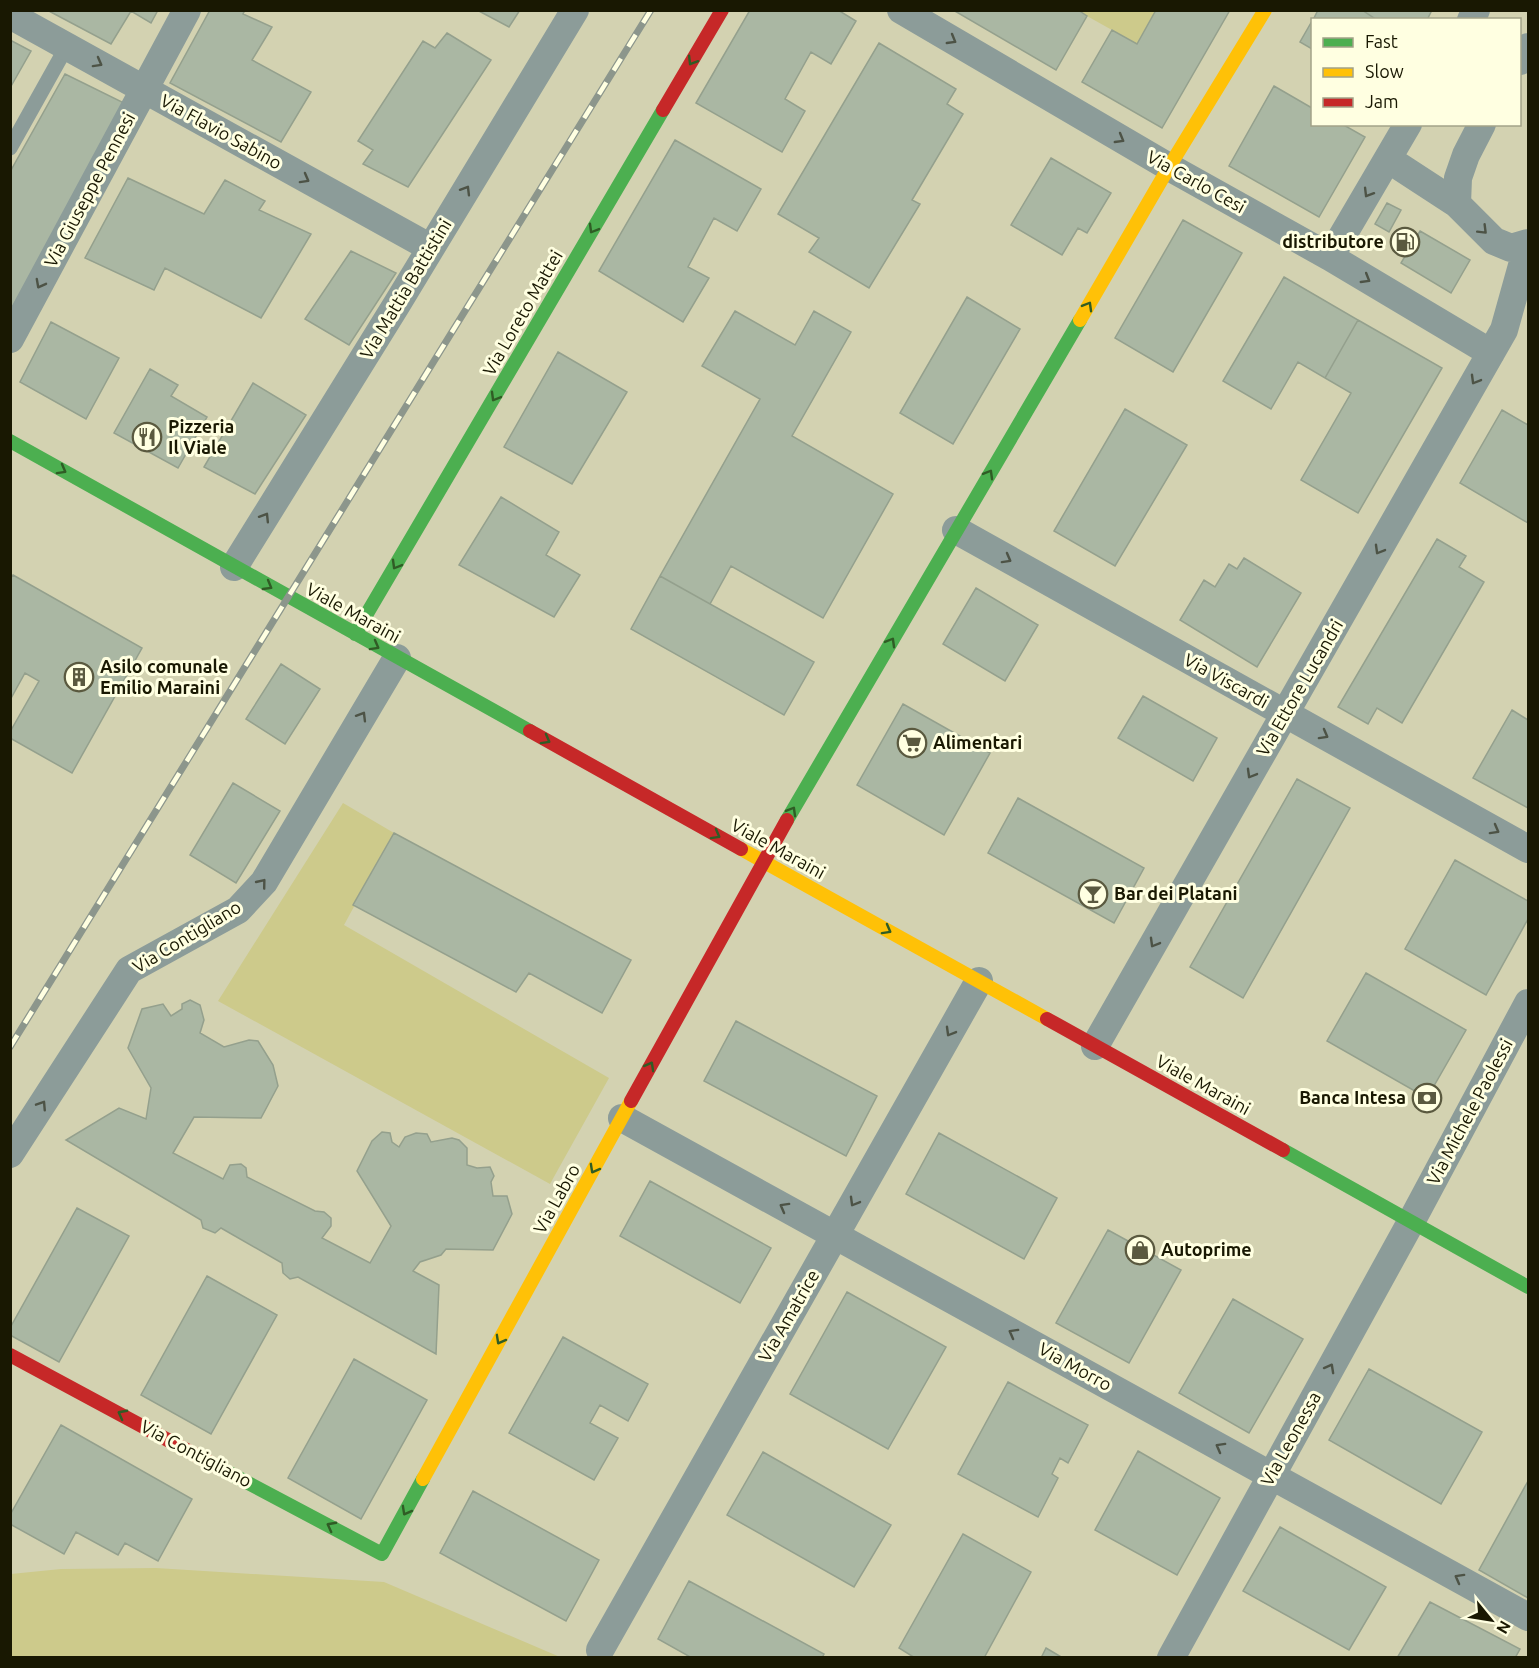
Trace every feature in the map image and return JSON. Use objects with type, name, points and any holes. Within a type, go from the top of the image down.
[{"type":"street","name":"Via Giuseppe Pennesi","points":[[10,339],[187,10]]},
{"type":"street","name":"Via Mattia Battistini","points":[[234,567],[575,10]]},
{"type":"street","name":"Via Loreto Mattei","points":[[355,634],[722,10]]},
{"type":"street","name":"Via Carlo Cesi","points":[[902,10],[1169,167],[1330,257],[1498,341]]},
{"type":"street","name":"Via Labro","points":[[382,1554],[763,861],[1169,167],[1265,10]]},
{"type":"street","name":"Via Flavio Sabino","points":[[10,15],[431,248]]},
{"type":"street","points":[[1330,257],[1407,126]]},
{"type":"street","points":[[1457,204],[1458,178],[1466,155],[1481,126]]},
{"type":"street","points":[[1388,159],[1457,204],[1494,240],[1510,248],[1528,243]]},
{"type":"street","name":"Via Ettore Lucandri","points":[[1095,1046],[1498,341],[1528,243]]},
{"type":"street","name":"Viale Maraini","points":[[10,441],[1528,1287]]},
{"type":"street","name":"Via Viscardi","points":[[956,531],[1528,849]]},
{"type":"street","name":"Via Contigliano","points":[[10,1154],[129,970],[238,910],[264,882],[397,658]]},
{"type":"street","name":"Via Amatrice","points":[[600,1650],[979,981]]},
{"type":"street","name":"Via Michele Paolessi","points":[[1411,1222],[1528,1003]]},
{"type":"street","name":"Via Morro","points":[[622,1118],[1528,1617]]},
{"type":"street","name":"Via Leonessa","points":[[1171,1658],[1411,1222]]},
{"type":"street","name":"Via Contigliano","points":[[10,1355],[382,1554]]},
{"type":"lane","points":[[10,148],[67,46]]},
{"type":"shaded area","points":[[1078,11],[1156,11],[1137,44]]},
{"type":"shaded area","points":[[343,803],[394,833],[344,925],[609,1078],[550,1184],[218,1001]]},
{"type":"shaded area","points":[[156,1568],[384,1582],[560,1657],[11,1657],[11,1574],[61,1569]]},
{"type":"building","points":[[47,10],[158,10],[151,23],[131,11],[111,44]]},
{"type":"building","points":[[210,10],[245,10],[243,14],[272,27],[252,60],[311,92],[281,142],[170,83]]},
{"type":"building","points":[[477,10],[520,10],[509,27]]},
{"type":"building","points":[[750,10],[838,10],[856,21],[831,64],[811,52],[785,99],[805,111],[782,152],[696,103]]},
{"type":"building","points":[[953,10],[1078,10],[1087,16],[1056,70]]},
{"type":"building","points":[[1156,10],[1230,10],[1162,128],[1082,82],[1112,30],[1137,44]]},
{"type":"building","points":[[1318,10],[1362,10],[1374,18],[1314,18]]},
{"type":"building","points":[[1362,10],[1432,10],[1428,18],[1374,18]]},
{"type":"building","points":[[1311,23],[1311,48],[1300,42]]},
{"type":"building","points":[[447,33],[491,60],[408,187],[363,164],[373,150],[358,141],[423,41],[435,48]]},
{"type":"building","points":[[10,40],[31,51],[10,88]]},
{"type":"building","points":[[879,43],[956,89],[947,104],[963,114],[912,200],[920,204],[869,288],[809,252],[819,238],[778,214]]},
{"type":"building","points":[[65,74],[124,103],[10,312],[10,172]]},
{"type":"building","points":[[1274,86],[1311,107],[1311,126],[1346,126],[1365,137],[1319,217],[1229,166]]},
{"type":"building","points":[[675,140],[761,189],[737,231],[714,218],[688,267],[709,278],[683,322],[599,271]]},
{"type":"building","points":[[1051,158],[1111,193],[1087,233],[1078,228],[1062,255],[1011,225]]},
{"type":"building","points":[[128,178],[204,214],[225,180],[265,201],[259,210],[311,234],[261,318],[165,268],[154,290],[85,258]]},
{"type":"building","points":[[1387,203],[1401,210],[1389,232],[1375,224]]},
{"type":"building","points":[[1183,220],[1242,253],[1173,372],[1115,338]]},
{"type":"building","points":[[1420,231],[1470,260],[1451,293],[1401,263]]},
{"type":"building","points":[[351,251],[396,273],[349,345],[305,319]]},
{"type":"building","points":[[1284,277],[1358,320],[1325,378],[1298,362],[1271,409],[1223,381]]},
{"type":"building","points":[[967,297],[1020,329],[953,444],[900,413]]},
{"type":"building","points":[[735,311],[795,345],[814,311],[851,332],[792,436],[893,494],[823,618],[731,566],[710,604],[660,576],[760,399],[702,366]]},
{"type":"building","points":[[1358,320],[1442,368],[1358,513],[1301,480],[1351,393],[1325,378]]},
{"type":"building","points":[[51,322],[119,358],[86,419],[20,382]]},
{"type":"building","points":[[558,352],[627,392],[572,484],[504,447]]},
{"type":"building","points":[[150,369],[178,385],[171,396],[207,417],[178,468],[114,433]]},
{"type":"building","points":[[253,383],[306,415],[255,494],[204,467]]},
{"type":"building","points":[[1125,409],[1187,445],[1115,566],[1054,531]]},
{"type":"building","points":[[1502,410],[1528,425],[1528,523],[1460,483]]},
{"type":"building","points":[[501,497],[559,532],[546,555],[580,575],[554,617],[459,565]]},
{"type":"building","points":[[1437,539],[1466,556],[1459,567],[1484,582],[1402,723],[1377,708],[1368,724],[1338,707]]},
{"type":"building","points":[[1244,558],[1301,593],[1257,667],[1180,620],[1204,580],[1215,587],[1229,564],[1237,569]]},
{"type":"building","name":"Asilo comunale Emilio Maraini","points":[[13,575],[142,648],[72,773],[10,738],[10,732],[39,681],[25,673],[10,700],[10,579]]},
{"type":"building","points":[[660,576],[814,662],[784,715],[631,629]]},
{"type":"building","points":[[976,588],[1038,625],[1005,681],[943,644]]},
{"type":"building","points":[[281,664],[320,689],[285,744],[246,719]]},
{"type":"building","points":[[1143,696],[1217,738],[1193,781],[1118,738]]},
{"type":"building","points":[[903,704],[990,753],[944,835],[857,785]]},
{"type":"building","points":[[1512,710],[1528,720],[1528,808],[1473,778]]},
{"type":"building","points":[[1297,779],[1350,808],[1243,998],[1190,967]]},
{"type":"building","points":[[233,783],[280,811],[236,883],[190,855]]},
{"type":"building","points":[[1018,798],[1144,868],[1114,923],[988,853]]},
{"type":"building","points":[[394,833],[631,960],[602,1013],[529,973],[516,992],[353,905]]},
{"type":"building","points":[[1455,860],[1528,901],[1528,919],[1486,995],[1405,949]]},
{"type":"building","points":[[1366,973],[1466,1030],[1427,1098],[1327,1041]]},
{"type":"building","points":[[190,1000],[200,1005],[204,1020],[200,1033],[224,1047],[249,1040],[258,1041],[273,1065],[278,1086],[261,1118],[194,1117],[173,1153],[223,1179],[230,1165],[241,1164],[246,1168],[247,1177],[315,1211],[324,1212],[331,1218],[331,1226],[322,1238],[370,1263],[391,1226],[357,1171],[372,1141],[382,1132],[390,1133],[392,1142],[399,1147],[405,1137],[416,1133],[427,1134],[431,1142],[452,1138],[459,1140],[467,1148],[467,1165],[477,1168],[490,1167],[494,1176],[491,1182],[493,1196],[507,1196],[512,1214],[493,1250],[446,1249],[441,1255],[420,1262],[413,1271],[439,1285],[436,1354],[298,1277],[290,1279],[283,1273],[282,1263],[221,1228],[215,1233],[203,1228],[201,1220],[66,1140],[119,1108],[146,1119],[151,1088],[128,1048],[142,1009],[163,1004],[171,1016],[182,1009],[182,1004]]},
{"type":"building","points":[[736,1021],[877,1096],[846,1156],[704,1081]]},
{"type":"building","points":[[939,1133],[1057,1198],[1024,1259],[906,1194]]},
{"type":"building","points":[[650,1181],[771,1248],[740,1303],[620,1236]]},
{"type":"building","points":[[77,1208],[129,1236],[59,1362],[10,1335],[10,1328]]},
{"type":"building","points":[[1108,1230],[1181,1270],[1129,1363],[1056,1323]]},
{"type":"building","points":[[207,1276],[277,1315],[211,1434],[141,1395]]},
{"type":"building","points":[[847,1292],[946,1347],[888,1449],[790,1394]]},
{"type":"building","points":[[1233,1299],[1303,1339],[1249,1433],[1179,1393]]},
{"type":"building","points":[[563,1337],[648,1384],[628,1421],[600,1405],[590,1423],[618,1438],[594,1480],[509,1433]]},
{"type":"building","points":[[354,1359],[427,1400],[361,1519],[288,1478]]},
{"type":"building","points":[[1369,1369],[1482,1432],[1441,1504],[1329,1440]]},
{"type":"building","points":[[1008,1382],[1088,1425],[1068,1463],[1060,1458],[1052,1474],[1058,1478],[1038,1517],[958,1474]]},
{"type":"building","points":[[61,1425],[192,1499],[158,1561],[125,1543],[118,1555],[76,1532],[64,1554],[10,1524],[10,1515]]},
{"type":"building","points":[[1138,1451],[1220,1498],[1177,1575],[1095,1530]]},
{"type":"building","points":[[763,1452],[891,1525],[854,1587],[727,1515]]},
{"type":"building","points":[[1528,1481],[1528,1598],[1479,1570]]},
{"type":"building","points":[[473,1491],[599,1560],[566,1621],[440,1553]]},
{"type":"building","points":[[1280,1527],[1386,1587],[1349,1650],[1243,1591]]},
{"type":"building","points":[[963,1534],[1031,1572],[984,1658],[915,1658],[899,1648]]},
{"type":"building","points":[[689,1581],[824,1654],[822,1658],[692,1658],[658,1639]]},
{"type":"building","points":[[1430,1602],[1520,1649],[1515,1658],[1397,1658]]},
{"type":"building","points":[[1046,1648],[1063,1658],[1041,1658]]},
{"type":"railway","points":[[10,1047],[651,10]]},
{"type":"traffic: fast","points":[[355,634],[663,110]]},
{"type":"traffic: fast","points":[[787,820],[1080,320]]},
{"type":"traffic: fast","points":[[10,441],[530,731]]},
{"type":"traffic: fast","points":[[1283,1150],[1528,1287]]},
{"type":"traffic: fast","points":[[218,1467],[382,1554],[423,1479]]},
{"type":"traffic: slow","points":[[1080,320],[1169,167],[1265,10]]},
{"type":"traffic: slow","points":[[741,849],[1047,1019]]},
{"type":"traffic: slow","points":[[423,1479],[631,1101]]},
{"type":"traffic: jam","points":[[663,110],[722,10]]},
{"type":"traffic: jam","points":[[530,731],[741,849]]},
{"type":"traffic: jam","points":[[631,1101],[787,820]]},
{"type":"traffic: jam","points":[[1047,1019],[1283,1150]]},
{"type":"traffic: jam","points":[[10,1355],[218,1467]]},
{"type":"place","name":"distributore","points":[[1405,242]]},
{"type":"place","name":"Pizzeria Il Viale","points":[[147,437]]},
{"type":"place","name":"Asilo comunale Emilio Maraini","points":[[79,677]]},
{"type":"place","name":"Alimentari","points":[[912,743]]},
{"type":"place","name":"Bar dei Platani","points":[[1093,894]]},
{"type":"place","name":"Banca Intesa","points":[[1427,1098]]},
{"type":"place","name":"Autoprime","points":[[1140,1250]]}]
